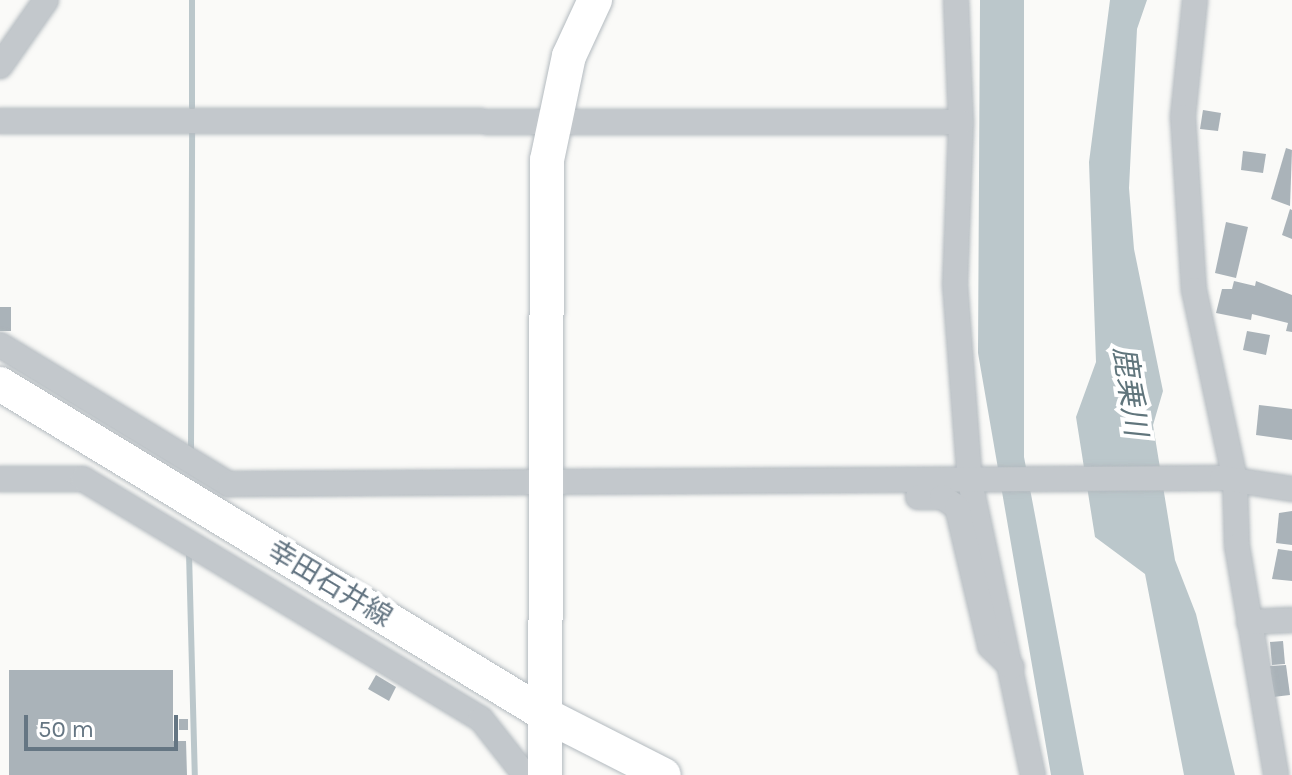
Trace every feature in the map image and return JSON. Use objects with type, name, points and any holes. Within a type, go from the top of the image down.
[{"type":"street","points":[[0,66],[46,0]]},
{"type":"street","points":[[545,775],[545,201],[553,120],[569,56],[595,0]]},
{"type":"street","points":[[956,0],[961,122],[955,284],[970,482],[1033,775]]},
{"type":"street","points":[[1195,0],[1183,117],[1194,290],[1235,480],[1237,546],[1276,775]]},
{"type":"street","points":[[0,121],[961,122]]},
{"type":"street","points":[[767,482],[773,471],[785,467],[941,467],[949,463],[954,454],[940,313],[955,284]]},
{"type":"street","points":[[0,345],[229,484],[1210,479],[1292,489]]},
{"type":"street","name":"幸田石井線","points":[[0,384],[546,715],[664,775]]},
{"type":"street","points":[[0,479],[83,479],[481,719],[525,775]]},
{"type":"street","points":[[767,482],[781,497],[949,499],[962,517],[990,646],[1012,667]]},
{"type":"street","points":[[1249,622],[1292,620]]},
{"type":"water","points":[[980,0],[1024,0],[1024,457],[1084,775],[1051,775],[978,353]]},
{"type":"water","name":"鹿乗川","points":[[1110,0],[1147,0],[1137,29],[1129,188],[1134,249],[1163,391],[1153,425],[1175,560],[1196,614],[1235,775],[1184,775],[1145,574],[1095,537],[1076,417],[1096,362],[1089,162]]},
{"type":"building","points":[[1203,110],[1221,113],[1218,131],[1200,129]]},
{"type":"building","points":[[1286,148],[1292,150],[1290,206],[1271,199]]},
{"type":"building","points":[[1243,151],[1266,154],[1263,173],[1241,170]]},
{"type":"building","points":[[1292,210],[1292,239],[1282,235]]},
{"type":"building","points":[[1226,222],[1248,227],[1236,278],[1215,273]]},
{"type":"building","points":[[1234,281],[1255,286],[1256,281],[1292,295],[1292,332],[1286,331],[1288,323],[1252,314],[1251,320],[1216,313],[1222,289],[1232,289]]},
{"type":"building","points":[[0,307],[11,307],[11,331],[0,331]]},
{"type":"building","points":[[1247,331],[1270,335],[1266,355],[1243,350]]},
{"type":"building","points":[[1259,405],[1292,409],[1292,440],[1256,435]]},
{"type":"building","points":[[1292,511],[1292,545],[1276,543],[1279,513]]},
{"type":"building","points":[[1278,549],[1292,551],[1292,581],[1272,579]]},
{"type":"building","points":[[1283,641],[1285,664],[1272,665],[1270,642]]},
{"type":"building","points":[[1286,665],[1290,695],[1273,697],[1270,666]]},
{"type":"building","points":[[9,670],[173,670],[173,741],[186,741],[187,775],[9,775]]},
{"type":"building","points":[[376,675],[396,687],[389,701],[368,689]]},
{"type":"building","points":[[179,719],[188,719],[188,730],[179,730]]},
{"type":"waterway","points":[[192,0],[192,107]]},
{"type":"waterway","points":[[191,450],[192,130]]},
{"type":"waterway","points":[[189,553],[195,775]]}]
